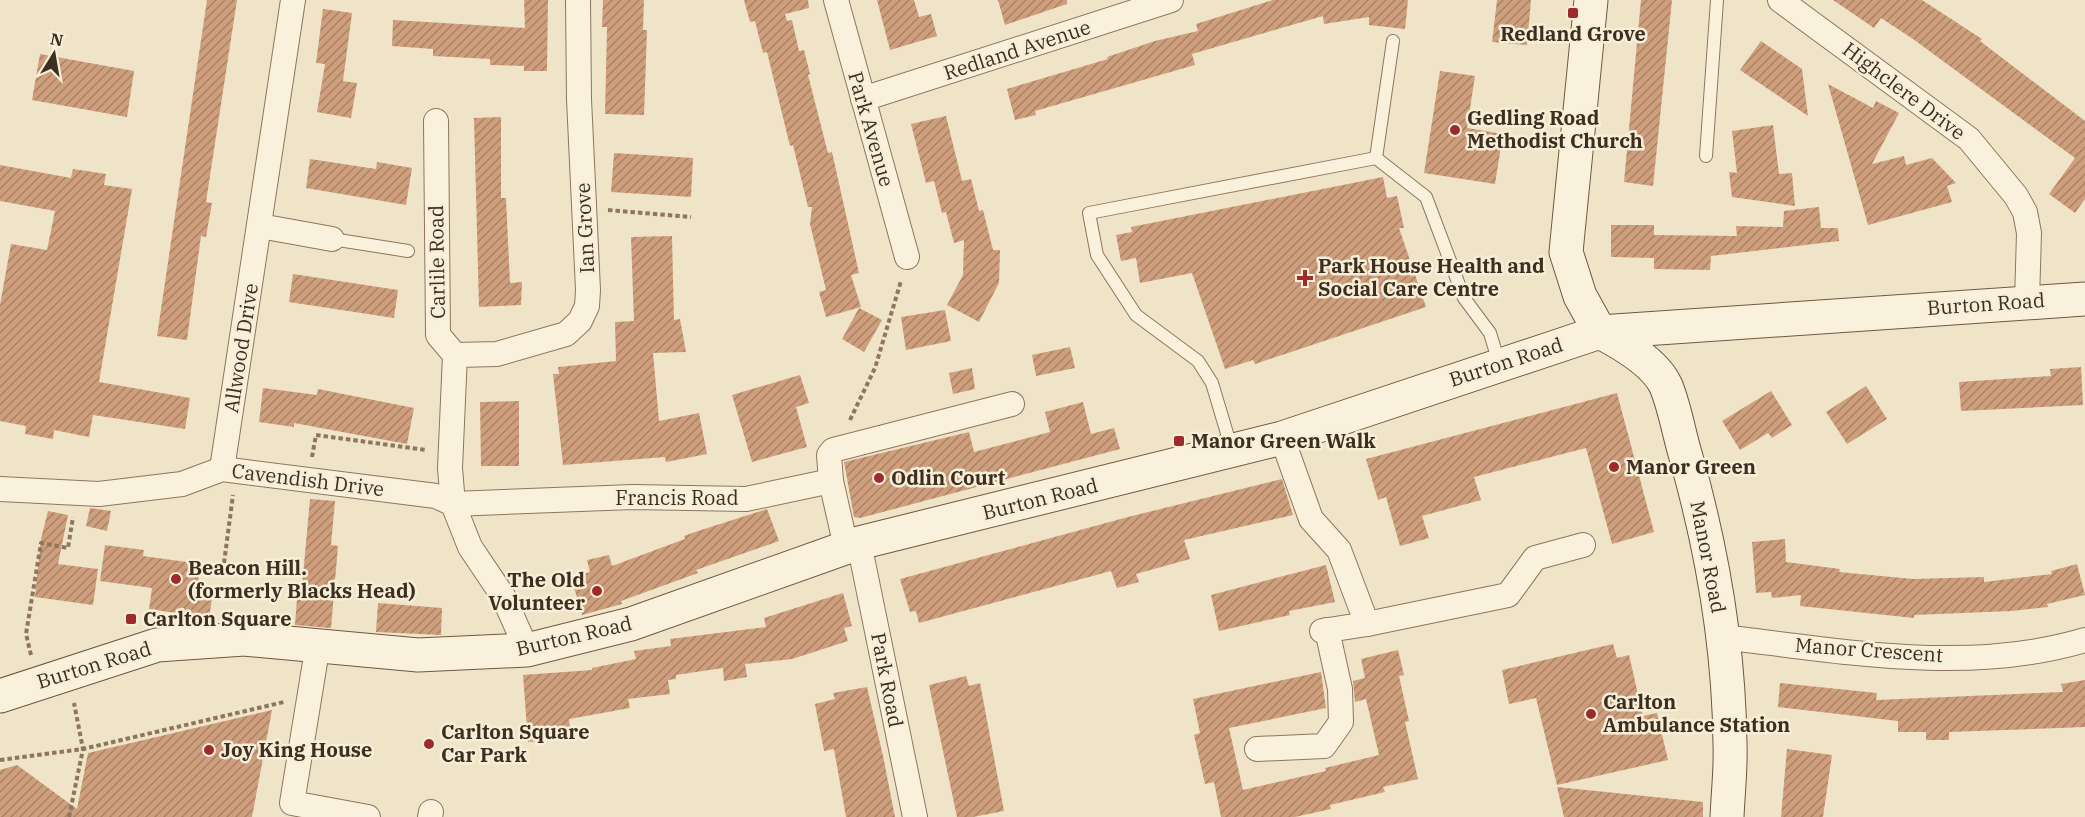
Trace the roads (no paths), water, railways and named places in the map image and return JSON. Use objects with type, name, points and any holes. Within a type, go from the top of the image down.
[{"type":"main road","points":[[1591,0],[1566,252],[1580,296],[1600,332]]},
{"type":"main road","name":"Burton Road","points":[[0,696],[157,645],[244,639],[418,655],[527,650],[632,624],[853,545],[1282,438],[1499,363],[1600,332],[2027,301],[2085,299]]},
{"type":"main road","name":"Manor Road","points":[[1600,332],[1625,345],[1645,362],[1665,385],[1699,503],[1723,637],[1730,747],[1726,817]]},
{"type":"street","name":"Allwood Drive","points":[[229,470],[260,226],[293,0]]},
{"type":"street","name":"Ian Grove","points":[[455,355],[497,354],[566,334],[580,321],[587,306],[579,99],[578,0]]},
{"type":"street","name":"Park Avenue","points":[[836,0],[907,257]]},
{"type":"street","name":"Redland Avenue","points":[[863,99],[1171,0]]},
{"type":"street","name":"Highclere Drive","points":[[1780,0],[1969,139],[2016,196],[2025,212],[2029,233],[2027,301]]},
{"type":"street","name":"Carlile Road","points":[[436,121],[438,335],[455,355]]},
{"type":"street","points":[[260,226],[332,239]]},
{"type":"street","points":[[455,355],[450,450],[453,504],[470,548],[503,596],[527,650]]},
{"type":"street","points":[[853,545],[831,481],[829,455],[833,450],[1012,404]]},
{"type":"street","points":[[1282,438],[1311,519],[1339,550],[1367,624]]},
{"type":"street","name":"Cavendish Drive","points":[[0,489],[99,494],[182,484],[229,470],[436,496],[453,504]]},
{"type":"street","name":"Francis Road","points":[[453,504],[633,497],[746,498],[831,481]]},
{"type":"street","name":"Park Road","points":[[853,545],[915,817]]},
{"type":"street","points":[[1257,749],[1323,746],[1341,722],[1340,689],[1325,630],[1367,624],[1508,595],[1535,558],[1583,545]]},
{"type":"street","name":"Manor Crescent","points":[[1723,637],[1917,658],[2002,655],[2059,647],[2085,639]]},
{"type":"street","points":[[318,644],[292,803],[368,817]]},
{"type":"lane","points":[[1706,156],[1717,0]]},
{"type":"lane","points":[[1376,158],[1393,41]]},
{"type":"lane","points":[[1232,451],[1212,383],[1198,361],[1136,315],[1097,255],[1089,213],[1376,158],[1426,197],[1464,298],[1490,333],[1499,363]]},
{"type":"lane","points":[[332,239],[408,251]]},
{"type":"place","name":"Redland Grove","points":[[1573,13]]},
{"type":"place","name":"Gedling Road Methodist Church","points":[[1455,130]]},
{"type":"place","name":"Park House Health and Social Care Centre","points":[[1305,278]]},
{"type":"place","name":"Manor Green Walk","points":[[1179,441]]},
{"type":"place","name":"Manor Green","points":[[1614,467]]},
{"type":"place","name":"Odlin Court","points":[[879,478]]},
{"type":"place","name":"Beacon Hill. (formerly Blacks Head)","points":[[176,579]]},
{"type":"place","name":"The Old Volunteer","points":[[597,591]]},
{"type":"place","name":"Carlton Square","points":[[131,619]]},
{"type":"place","name":"Carlton Ambulance Station","points":[[1591,714]]},
{"type":"place","name":"Carlton Square Car Park","points":[[429,744]]},
{"type":"place","name":"Joy King House","points":[[209,750]]}]
